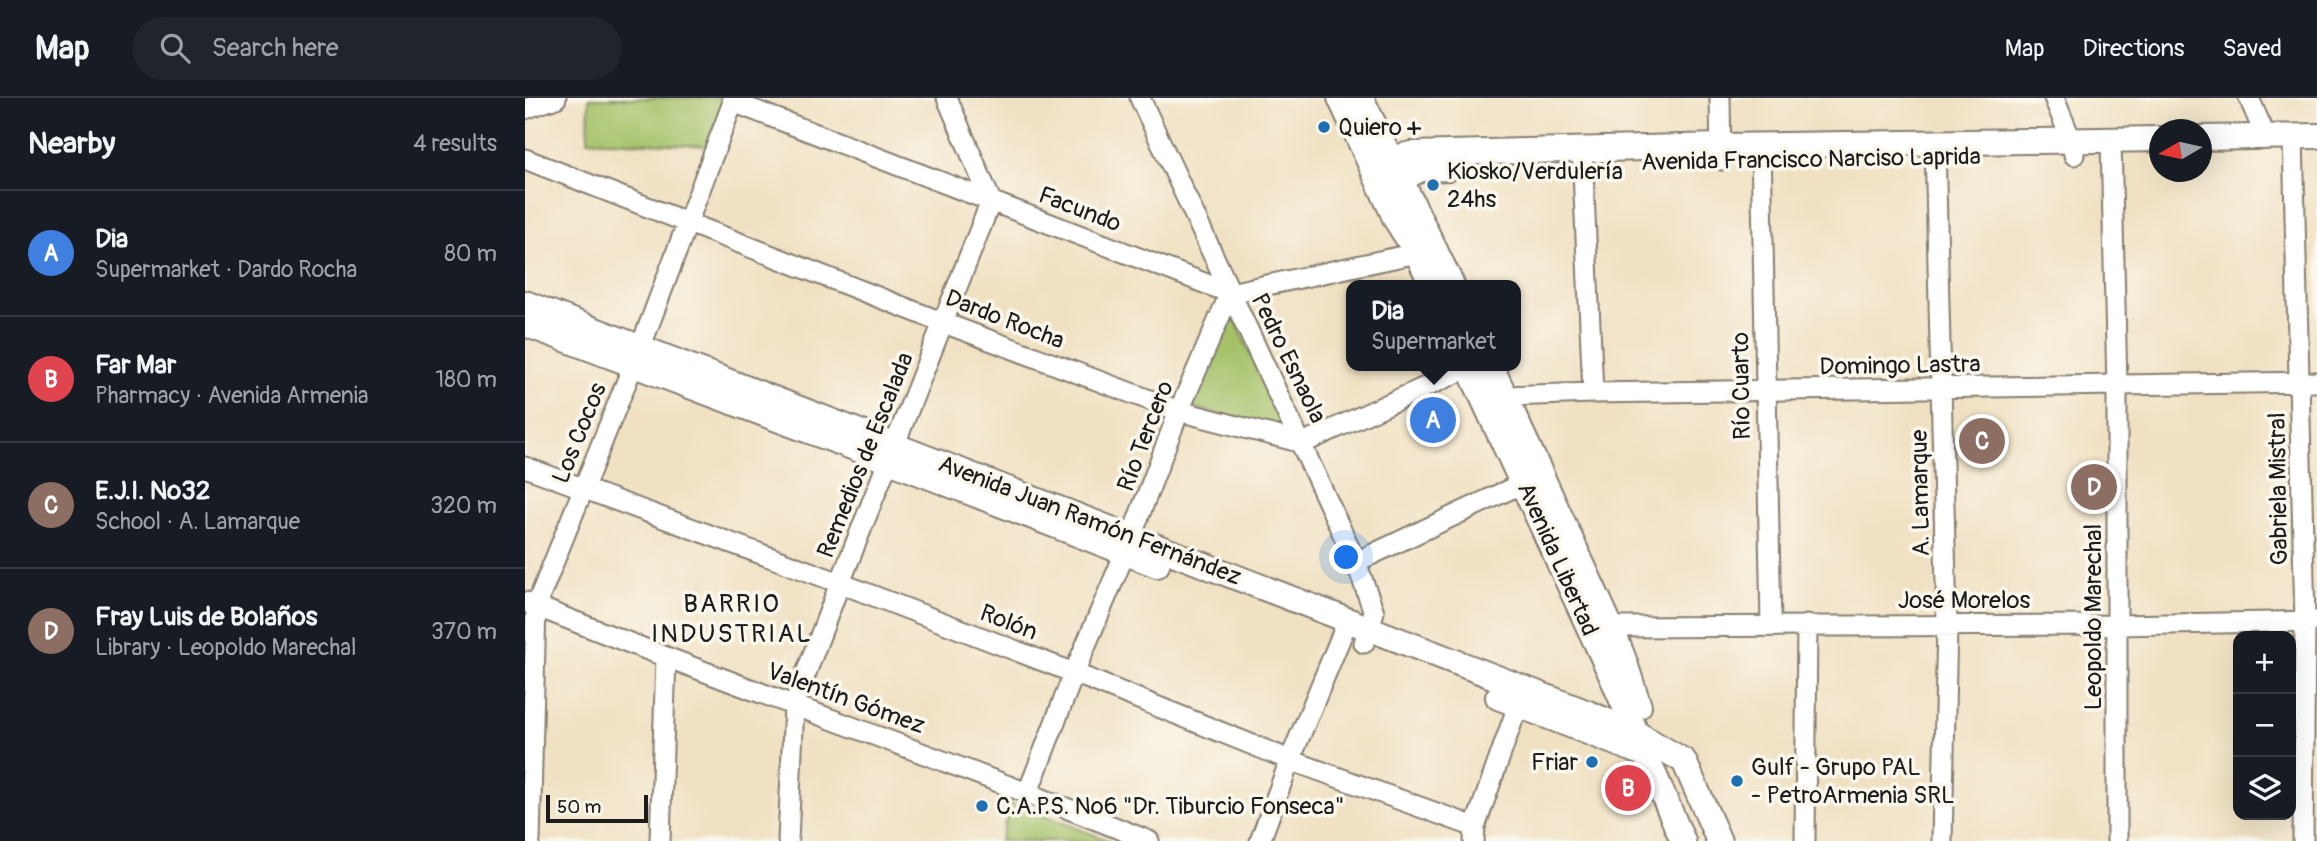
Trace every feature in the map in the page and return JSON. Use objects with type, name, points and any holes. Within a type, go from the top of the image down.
[{"type":"main road","points":[[1341,98],[1391,169],[1396,220],[1417,253],[1429,280]]},
{"type":"main road","points":[[1361,98],[1391,169],[1449,280]]},
{"type":"main road","points":[[2212,137],[2265,135],[2305,143]]},
{"type":"main road","name":"Avenida Francisco Narciso Laprida","points":[[1391,169],[1583,156],[2111,147],[2149,141]]},
{"type":"main road","points":[[2212,151],[2305,143]]},
{"type":"main road","name":"Avenida Francisco Narciso Laprida","points":[[2111,147],[2149,152]]},
{"type":"main road","name":"Avenida Juan Ramón Fernández","points":[[525,303],[637,355],[1643,743]]},
{"type":"main road","name":"Avenida Juan Ramón Fernández","points":[[525,324],[637,355]]},
{"type":"main road","name":"Avenida Libertad","points":[[1479,371],[1611,627],[1624,660],[1643,743]]},
{"type":"main road","name":"Avenida Libertad","points":[[1496,401],[1523,483],[1643,743]]},
{"type":"main road","points":[[1588,713],[1606,700],[1612,677]]},
{"type":"main road","name":"Avenida Juan Ramón Fernández","points":[[1521,697],[1588,713],[1643,743]]},
{"type":"main road","points":[[1643,743],[1683,841]]},
{"type":"main road","points":[[1643,743],[1697,841]]},
{"type":"main road","points":[[1643,743],[1675,754],[1684,761],[1719,841]]},
{"type":"street","points":[[527,105],[556,98]]},
{"type":"street","points":[[947,98],[991,201]]},
{"type":"street","name":"Pedro Esnaola","points":[[1140,98],[1303,443],[1356,562],[1374,612],[1356,631],[1290,760],[1260,841]]},
{"type":"street","points":[[1720,98],[1721,153]]},
{"type":"street","points":[[2054,98],[2073,148]]},
{"type":"street","points":[[2249,98],[2265,135]]},
{"type":"street","name":"Facundo","points":[[733,100],[1230,293]]},
{"type":"street","name":"Los Cocos","points":[[530,841],[531,604],[584,489],[733,100]]},
{"type":"street","name":"Gabriela Mistral","points":[[2303,841],[2311,621],[2305,143]]},
{"type":"street","name":"Leopoldo Marechal","points":[[2111,147],[2117,386],[2117,841]]},
{"type":"street","name":"A. Lamarque","points":[[1936,151],[1947,625],[1943,841]]},
{"type":"street","name":"Río Cuarto","points":[[1761,153],[1771,625]]},
{"type":"street","points":[[1583,156],[1593,393]]},
{"type":"street","name":"Dardo Rocha","points":[[525,159],[944,323],[1179,411],[1303,443]]},
{"type":"street","name":"Remedios de Escalada","points":[[788,841],[794,705],[991,201]]},
{"type":"street","points":[[1230,293],[1417,253]]},
{"type":"street","name":"Río Tercero","points":[[1028,792],[1179,411],[1230,293]]},
{"type":"street","points":[[1303,443],[1465,371]]},
{"type":"street","name":"Domingo Lastra","points":[[1496,401],[1593,393],[2309,382]]},
{"type":"street","name":"Rolón","points":[[525,467],[1075,673],[1475,834]]},
{"type":"street","points":[[1356,562],[1523,483]]},
{"type":"street","name":"Valentín Gómez","points":[[531,604],[1028,792],[1149,841]]},
{"type":"street","name":"José Morelos","points":[[1611,627],[2118,625],[2311,621]]},
{"type":"street","points":[[1805,841],[1807,625]]},
{"type":"street","points":[[660,841],[666,657]]},
{"type":"street","points":[[1475,834],[1521,697]]},
{"type":"green space","points":[[589,98],[723,98],[724,101],[706,146],[588,140]]},
{"type":"green space","points":[[1229,304],[1283,429],[1185,406]]},
{"type":"green space","points":[[1011,803],[1110,841],[1000,841]]},
{"type":"place","name":"Quiero +","points":[[1324,127]]},
{"type":"place","name":"Kiosko/Verdulería 24hs","points":[[1433,185]]},
{"type":"place","name":"Dia","points":[[1433,420]]},
{"type":"place","name":"E.J.I. Nº32","points":[[1982,441]]},
{"type":"place","name":"Fray Luis de Bolaños","points":[[2094,487]]},
{"type":"place","name":"Friar","points":[[1592,762]]},
{"type":"place","name":"Gulf - Grupo PAL - PetroArmenia SRL","points":[[1737,781]]},
{"type":"place","name":"Far Mar","points":[[1628,788]]},
{"type":"place","name":"C.A.P.S. Nº6 \"Dr. Tiburcio Fonseca\"","points":[[982,806]]},
{"type":"district","name":"BARRIO INDUSTRIAL","points":[[732,618]]}]
